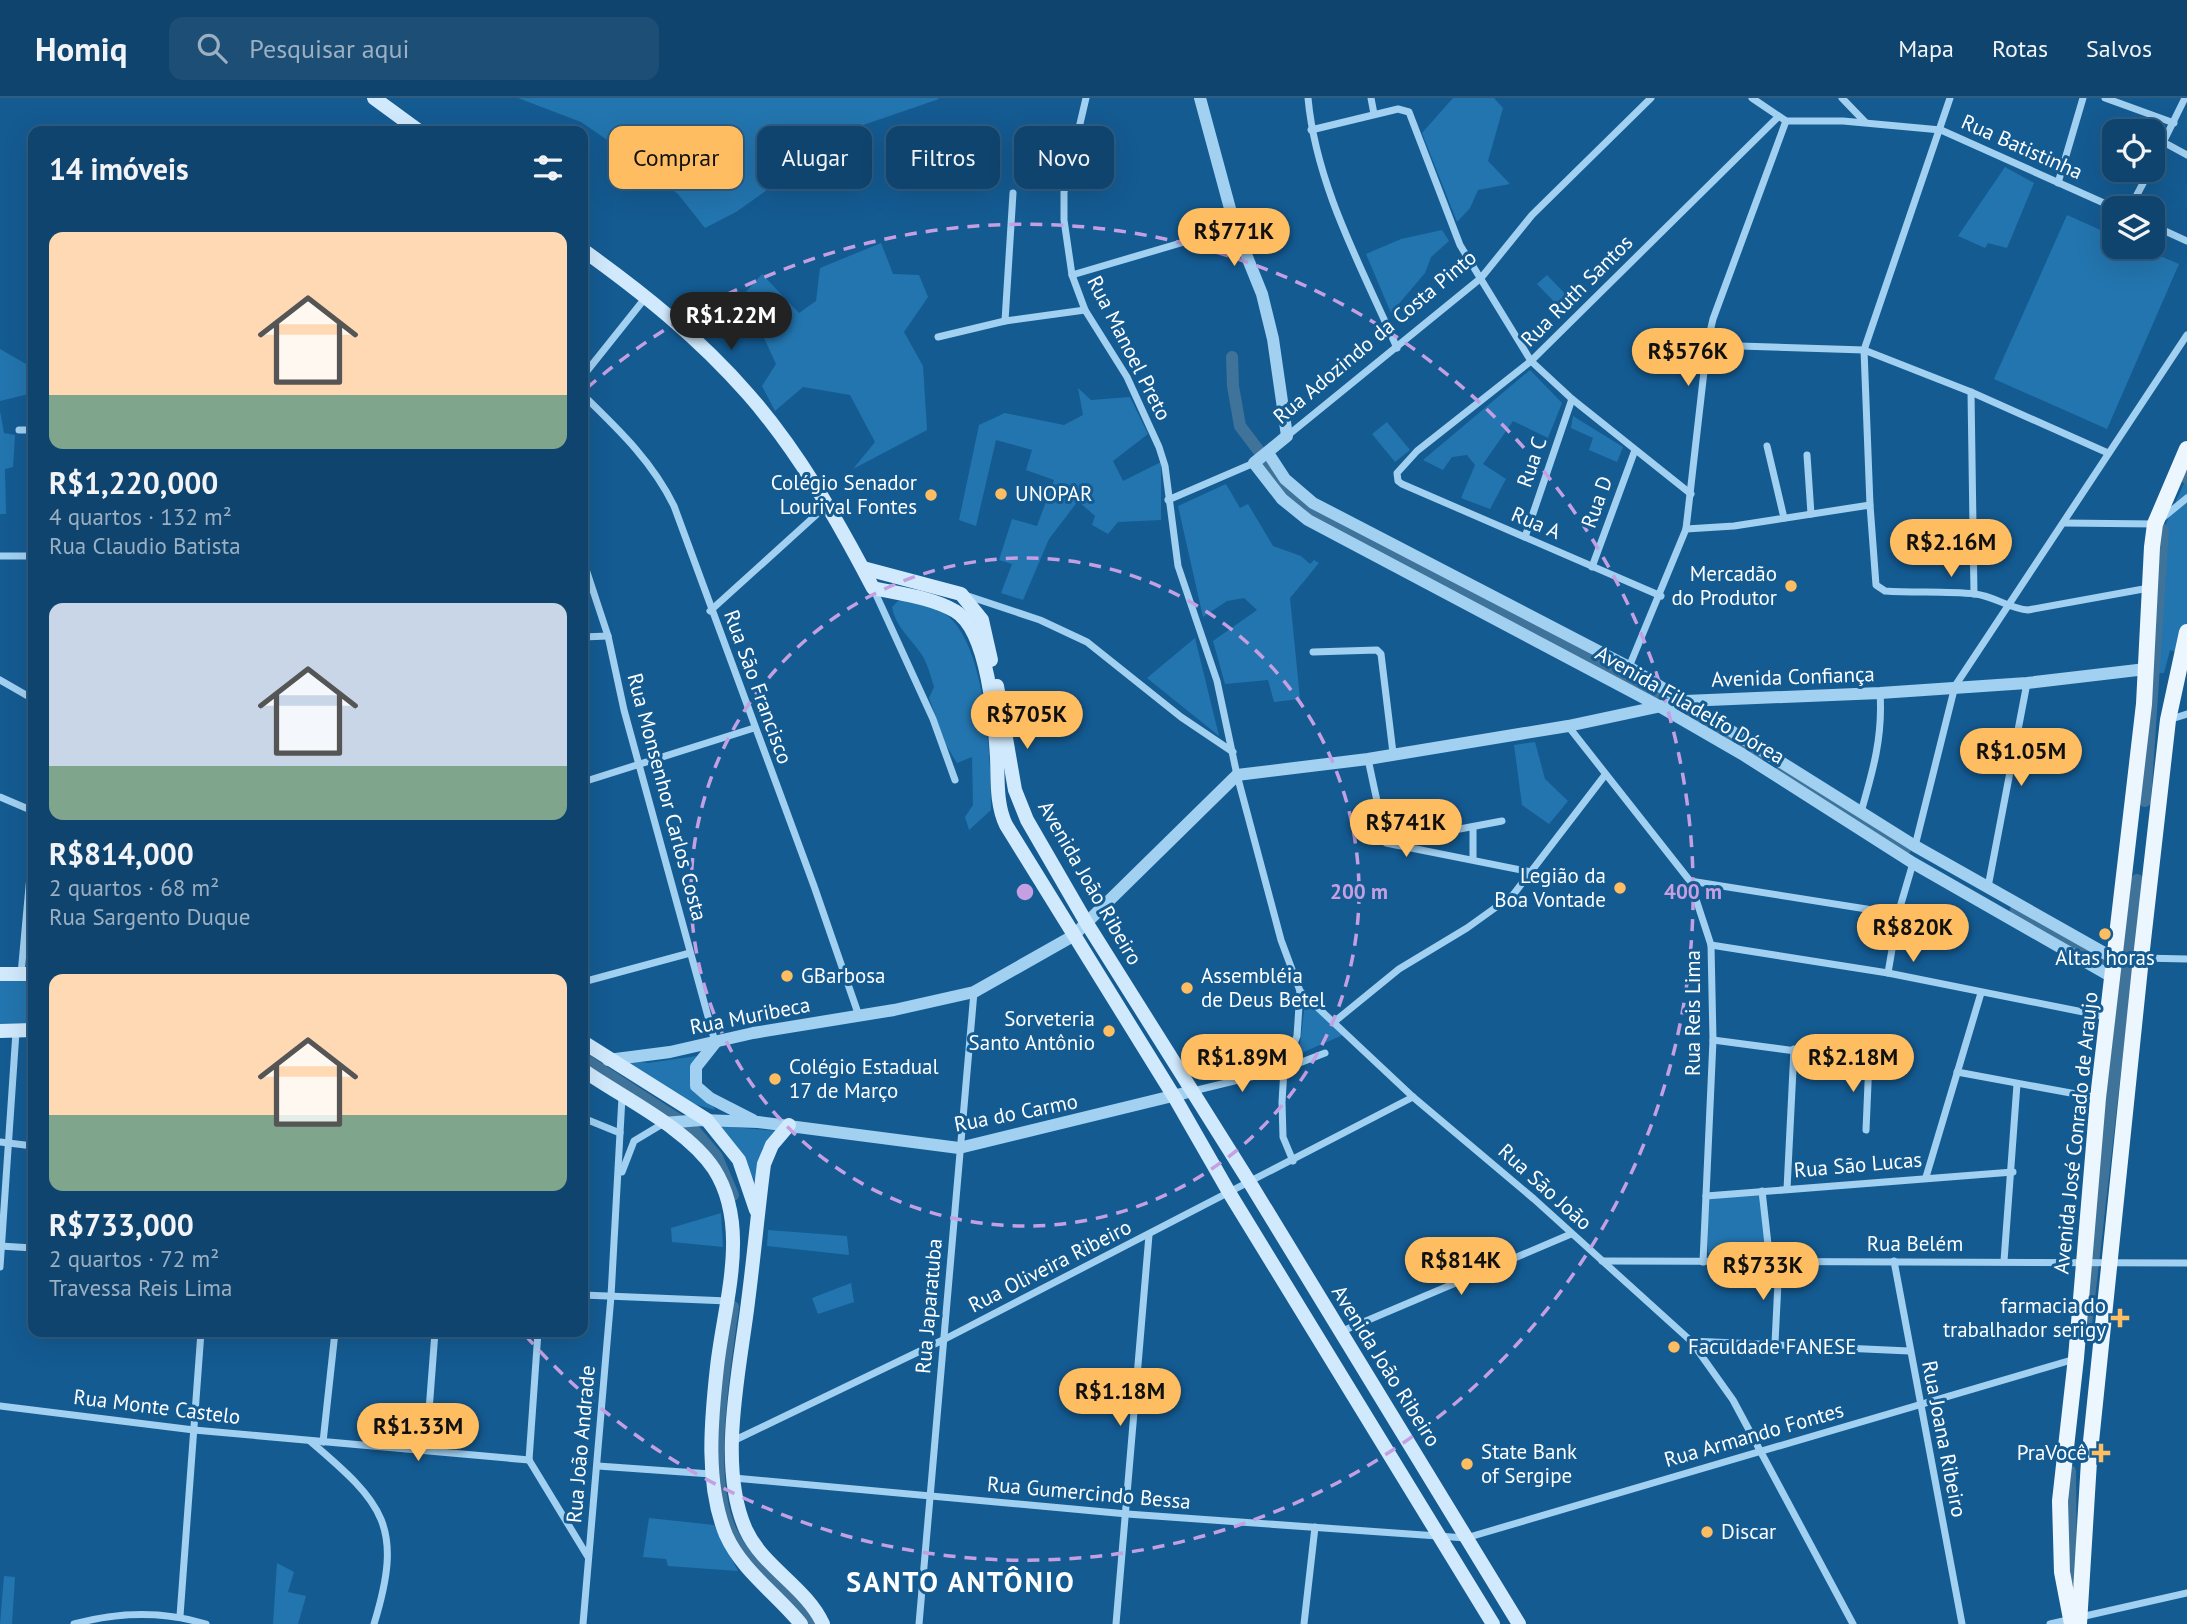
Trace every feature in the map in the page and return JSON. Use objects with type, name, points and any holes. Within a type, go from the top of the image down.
[{"type":"main road","points":[[377,99],[412,126]]},
{"type":"main road","points":[[588,254],[647,296],[749,395],[827,505],[873,588]]},
{"type":"main road","name":"Avenida José Conrado de Araujo","points":[[2075,1621],[2062,1572],[2060,1501],[2095,1167],[2098,1098],[2133,806],[2146,669],[2155,524],[2187,449]]},
{"type":"main road","points":[[863,568],[961,594]]},
{"type":"main road","name":"Avenida João Ribeiro","points":[[873,588],[933,602],[958,612],[969,625],[980,649],[996,734],[1000,810],[1073,936],[1175,1098],[1230,1194],[1493,1624]]},
{"type":"main road","name":"Avenida João Ribeiro","points":[[961,594],[979,616],[985,631],[1020,804],[1086,922],[1250,1183],[1519,1624]]},
{"type":"main road","points":[[2075,1621],[2119,1152],[2168,720],[2186,634]]},
{"type":"main road","points":[[2133,806],[2151,868]]},
{"type":"main road","points":[[0,974],[27,974]]},
{"type":"main road","points":[[0,1031],[28,1031]]},
{"type":"main road","points":[[588,1046],[704,1120],[739,1160],[758,1218]]},
{"type":"main road","points":[[588,1073],[622,1097],[669,1122],[704,1156],[727,1196],[733,1242],[728,1301],[717,1367],[711,1474],[719,1514],[731,1545],[744,1564],[801,1624]]},
{"type":"main road","points":[[789,1125],[765,1159],[737,1379],[733,1441],[734,1478],[737,1504],[751,1541],[811,1605],[823,1624]]},
{"type":"main road","points":[[2095,1167],[2119,1152]]},
{"type":"street","name":"Rua Manoel Preto","points":[[1086,98],[1064,192],[1064,220],[1072,275],[1085,310],[1127,377],[1146,415],[1165,466],[1178,566],[1217,681],[1237,775]]},
{"type":"street","points":[[1200,98],[1235,227],[1262,294],[1273,339],[1287,436]]},
{"type":"street","points":[[1308,98],[1311,130],[1344,228],[1397,348]]},
{"type":"street","points":[[1371,98],[1374,114]]},
{"type":"street","name":"Rua Adozindo da Costa Pinto","points":[[1261,458],[1481,278],[1532,215],[1651,98]]},
{"type":"street","name":"Rua Batistinha","points":[[1752,98],[1777,118],[1786,121],[1865,122],[1941,130],[2102,202]]},
{"type":"street","points":[[1842,98],[1865,122]]},
{"type":"street","points":[[1950,98],[1864,350],[1876,583],[1882,590],[1974,594],[2028,610],[2149,588]]},
{"type":"street","points":[[2058,183],[2083,98]]},
{"type":"street","points":[[2105,98],[2174,123]]},
{"type":"street","points":[[2185,98],[2165,143],[2187,155]]},
{"type":"street","points":[[1311,130],[1402,109],[1413,116],[1454,231],[1531,361],[1572,399],[1691,494]]},
{"type":"street","name":"Rua Ruth Santos","points":[[1398,481],[1399,470],[1417,451],[1531,361],[1777,118]]},
{"type":"street","points":[[1629,667],[1661,596],[1686,529],[1707,345],[1717,304],[1786,121]]},
{"type":"street","points":[[1006,321],[1013,193]]},
{"type":"street","points":[[1072,275],[1235,227]]},
{"type":"street","points":[[2165,231],[2187,242]]},
{"type":"street","points":[[588,370],[647,296]]},
{"type":"street","points":[[937,337],[1006,321],[1085,310]]},
{"type":"street","points":[[1915,846],[1955,686],[2187,335]]},
{"type":"street","points":[[1707,345],[1864,350],[1970,392],[2108,453]]},
{"type":"street","points":[[1970,392],[1974,594]]},
{"type":"street","name":"Rua C","points":[[1525,537],[1572,399]]},
{"type":"street","name":"Rua São Francisco","points":[[588,400],[627,438],[660,480],[682,525],[710,611],[814,886],[859,1016]]},
{"type":"street","points":[[19,430],[28,430]]},
{"type":"street","points":[[1767,446],[1784,518]]},
{"type":"street","name":"Rua D","points":[[1592,567],[1635,450]]},
{"type":"street","points":[[1807,455],[1811,514]]},
{"type":"street","points":[[1168,500],[1261,458]]},
{"type":"street","name":"Avenida Filadelfo Dórea","points":[[1261,458],[1313,503],[1629,667],[1860,813],[1987,888],[2114,968]]},
{"type":"street","name":"Avenida Filadelfo Dórea","points":[[1261,458],[1282,499],[1308,520],[1660,706],[1742,754],[1913,863],[2114,968]]},
{"type":"street","name":"Rua A","points":[[1398,481],[1661,596]]},
{"type":"street","points":[[2064,523],[2155,524],[2187,498]]},
{"type":"street","points":[[710,611],[827,505]]},
{"type":"street","points":[[1686,529],[1870,505]]},
{"type":"street","points":[[0,556],[28,556]]},
{"type":"street","name":"Rua Monsenhor Carlos Costa","points":[[588,576],[608,636],[639,765],[715,1042]]},
{"type":"street","points":[[873,588],[933,719],[955,780]]},
{"type":"street","points":[[961,594],[1040,620],[1087,642],[1181,717],[1233,752]]},
{"type":"street","points":[[588,637],[608,636]]},
{"type":"street","points":[[1313,652],[1377,650],[1381,654],[1393,753]]},
{"type":"street","name":"Avenida Confiança","points":[[1237,775],[1368,759],[1568,726],[1683,701],[1880,693],[2027,683],[2146,669]]},
{"type":"street","points":[[0,680],[28,695]]},
{"type":"street","points":[[1987,888],[2027,683]]},
{"type":"street","points":[[1860,813],[1879,751],[1882,722],[1880,693]]},
{"type":"street","points":[[2168,720],[2187,714]]},
{"type":"street","name":"Rua Reis Lima","points":[[1568,726],[1690,881],[1712,945],[1713,1040],[1703,1262]]},
{"type":"street","points":[[588,780],[754,729]]},
{"type":"street","points":[[1368,759],[1386,843]]},
{"type":"street","name":"Rua Muribeca","points":[[607,1060],[859,1016],[974,992],[1073,936],[1237,775]]},
{"type":"street","name":"Rua São João","points":[[1237,775],[1282,940],[1300,991],[1413,1097],[1691,1340],[1727,1390],[1853,1624]]},
{"type":"street","points":[[1334,1022],[1413,959],[1494,910],[1513,895],[1605,775]]},
{"type":"street","points":[[0,797],[28,809]]},
{"type":"street","points":[[1386,843],[1502,821]]},
{"type":"street","points":[[1472,827],[1473,859]]},
{"type":"street","points":[[1386,843],[1531,872]]},
{"type":"street","points":[[1888,973],[1898,914],[1913,863]]},
{"type":"street","points":[[1690,881],[1898,914]]},
{"type":"street","points":[[1712,945],[1888,973],[2109,1018]]},
{"type":"street","points":[[27,974],[28,952]]},
{"type":"street","points":[[588,981],[690,953]]},
{"type":"street","points":[[2141,958],[2187,959]]},
{"type":"street","points":[[1293,1161],[1282,1132],[1284,1069],[1297,1035],[1300,991]]},
{"type":"street","name":"Rua Japaratuba","points":[[919,1624],[974,992]]},
{"type":"street","points":[[1926,1177],[1981,993]]},
{"type":"street","points":[[0,1267],[4,1143],[16,1032]]},
{"type":"street","points":[[1713,1040],[1894,1064]]},
{"type":"street","points":[[715,1042],[696,1066],[696,1086],[710,1098],[758,1122]]},
{"type":"street","points":[[1787,1189],[1794,1049]]},
{"type":"street","name":"Rua do Carmo","points":[[669,1122],[758,1122],[959,1148],[1175,1098],[1193,1091],[1284,1069],[1325,1054]]},
{"type":"street","points":[[1866,1130],[1869,1060]]},
{"type":"street","points":[[1957,1072],[2098,1098]]},
{"type":"street","points":[[2004,1261],[2013,1172],[2017,1084]]},
{"type":"street","name":"Rua João Andrade","points":[[583,1624],[611,1296],[622,1097]]},
{"type":"street","points":[[1250,1183],[1413,1097]]},
{"type":"street","points":[[588,1120],[620,1133]]},
{"type":"street","name":"Rua João Andrade","points":[[619,1182],[634,1141],[669,1122]]},
{"type":"street","points":[[4,1143],[28,1145]]},
{"type":"street","name":"Rua São Lucas","points":[[1706,1196],[2013,1172]]},
{"type":"street","name":"Rua Oliveira Ribeiro","points":[[733,1441],[945,1339],[1250,1183]]},
{"type":"street","points":[[1762,1191],[1770,1262]]},
{"type":"street","points":[[1339,1332],[1571,1234]]},
{"type":"street","points":[[1116,1624],[1149,1235]]},
{"type":"street","points":[[1,1246],[28,1248]]},
{"type":"street","name":"Rua Belém","points":[[1601,1261],[2187,1263]]},
{"type":"street","name":"Rua Joana Ribeiro","points":[[1894,1261],[1962,1624]]},
{"type":"street","points":[[1775,1343],[1779,1262]]},
{"type":"street","points":[[588,1295],[728,1301]]},
{"type":"street","points":[[180,1616],[201,1337]]},
{"type":"street","points":[[323,1442],[334,1337]]},
{"type":"street","points":[[426,1450],[435,1337]]},
{"type":"street","points":[[538,1337],[528,1460],[589,1558]]},
{"type":"street","points":[[1691,1340],[1909,1351]]},
{"type":"street","name":"Rua Armando Fontes","points":[[1441,1536],[1466,1538],[2076,1358]]},
{"type":"street","name":"Rua Monte Castelo","points":[[0,1406],[194,1430],[528,1460]]},
{"type":"street","points":[[310,1441],[360,1486],[381,1521],[387,1539],[389,1563],[374,1624]]},
{"type":"street","points":[[598,1466],[711,1474]]},
{"type":"street","name":"Rua Gumercindo Bessa","points":[[734,1478],[1127,1514],[1441,1536]]},
{"type":"street","points":[[1304,1624],[1315,1527]]},
{"type":"street","points":[[2050,1624],[2075,1621],[2187,1593]]},
{"type":"street","points":[[74,1624],[138,1614],[180,1616],[206,1624]]},
{"type":"shaded area","points":[[518,98],[939,99],[860,126],[757,126],[757,189],[767,190],[736,212],[705,228],[672,189],[743,189],[743,126],[609,126],[609,141],[587,126]]},
{"type":"shaded area","points":[[1453,98],[1494,98],[1503,108],[1488,161],[1510,184],[1478,190],[1470,208],[1457,222],[1422,133]]},
{"type":"shaded area","points":[[2005,167],[2034,183],[2007,248],[1988,243],[1985,248],[1958,236]]},
{"type":"shaded area","points":[[2067,215],[2102,231],[2102,259],[2165,258],[2179,264],[2107,429],[1994,379]]},
{"type":"shaded area","points":[[1442,230],[1449,241],[1431,257],[1425,273],[1391,313],[1366,254],[1401,239]]},
{"type":"shaded area","points":[[881,243],[893,274],[919,275],[928,297],[904,332],[923,366],[927,430],[853,469],[875,442],[850,395],[803,387],[775,411],[762,386],[776,364],[744,294],[762,274],[799,313],[816,301],[820,268]]},
{"type":"shaded area","points":[[1547,275],[1572,301],[1562,310],[1537,284]]},
{"type":"shaded area","points":[[0,349],[28,365],[28,394],[0,401]]},
{"type":"shaded area","points":[[1530,370],[1562,403],[1548,438],[1513,421],[1483,464],[1506,479],[1490,509],[1461,498],[1475,465],[1467,455],[1452,457],[1443,470],[1423,460]]},
{"type":"shaded area","points":[[1078,388],[1091,400],[1130,397],[1148,434],[1113,461],[1123,481],[1161,462],[1161,520],[1118,522],[1108,534],[1092,525],[1095,516],[1078,501],[1049,539],[1023,600],[1001,593],[1012,564],[999,560],[1012,519],[1037,526],[1054,480],[1026,470],[1032,450],[996,440],[976,526],[959,520],[979,425],[1005,413],[1064,425],[1083,415]]},
{"type":"shaded area","points":[[0,411],[4,433],[15,435],[13,467],[5,469],[6,514],[0,514]]},
{"type":"shaded area","points":[[1573,416],[1623,447],[1617,462],[1589,450],[1593,438],[1571,428]]},
{"type":"shaded area","points":[[1387,422],[1410,450],[1395,462],[1372,434]]},
{"type":"shaded area","points":[[2187,477],[2187,655],[2170,650],[2164,673],[2158,673],[2163,530]]},
{"type":"shaded area","points":[[1226,484],[1240,508],[1248,504],[1273,546],[1301,556],[1310,564],[1314,560],[1319,563],[1290,598],[1300,699],[1274,702],[1268,680],[1225,684],[1213,641],[1257,610],[1244,598],[1227,601],[1203,617],[1178,506]]},
{"type":"shaded area","points":[[908,599],[935,608],[948,616],[961,632],[979,679],[988,736],[991,810],[969,830],[965,817],[973,805],[972,757],[957,763],[946,745],[929,698],[934,687],[928,667],[900,627],[892,607],[898,601]]},
{"type":"shaded area","points":[[1195,638],[1219,736],[1147,678]]},
{"type":"shaded area","points":[[1535,742],[1545,779],[1568,801],[1549,824],[1522,805],[1514,745]]},
{"type":"shaded area","points":[[28,977],[28,1025],[0,1026],[0,978]]},
{"type":"shaded area","points":[[1305,1002],[1336,1025],[1343,1035],[1299,1054]]},
{"type":"shaded area","points":[[697,1056],[692,1066],[715,1110],[694,1104],[622,1059],[648,1063]]},
{"type":"shaded area","points":[[718,1126],[778,1131],[762,1149],[756,1182]]},
{"type":"shaded area","points":[[1765,1194],[1767,1251],[1708,1253],[1707,1196]]},
{"type":"shaded area","points":[[721,1213],[723,1247],[672,1242],[671,1228]]},
{"type":"shaded area","points":[[768,1230],[847,1236],[849,1255],[767,1246]]},
{"type":"shaded area","points":[[851,1283],[854,1302],[818,1314],[812,1298]]},
{"type":"shaded area","points":[[649,1518],[714,1525],[738,1571],[668,1566],[666,1559],[643,1557]]},
{"type":"shaded area","points":[[277,1563],[294,1572],[288,1592],[306,1596],[298,1624],[273,1624]]},
{"type":"shaded area","points":[[4,1576],[15,1577],[12,1624],[0,1624]]},
{"type":"waterway","points":[[1232,357],[1233,386],[1240,426],[1303,509],[1660,693]]},
{"type":"waterway","points":[[2145,801],[2163,530]]},
{"type":"waterway","points":[[1693,714],[1757,757]]},
{"type":"waterway","points":[[1781,772],[1906,848]]},
{"type":"waterway","points":[[2086,1324],[2137,880]]},
{"type":"waterway","points":[[2016,910],[2119,969]]},
{"type":"waterway","points":[[588,1061],[694,1130],[717,1157],[733,1195]]},
{"type":"waterway","points":[[733,1307],[719,1423],[718,1455],[724,1512],[741,1548],[792,1601],[810,1624]]},
{"type":"waterway","points":[[2070,1471],[2071,1579]]},
{"type":"place","name":"UNOPAR","points":[[1001,494]]},
{"type":"place","name":"Colégio Senador Lourival Fontes","points":[[931,495]]},
{"type":"place","name":"Mercadão do Produtor","points":[[1791,586]]},
{"type":"place","name":"Legião da Boa Vontade","points":[[1620,888]]},
{"type":"place","name":"Altas horas","points":[[2105,934]]},
{"type":"place","name":"GBarbosa","points":[[787,976]]},
{"type":"place","name":"Assembléia de Deus Betel","points":[[1187,988]]},
{"type":"place","name":"Sorveteria Santo Antônio","points":[[1109,1031]]},
{"type":"place","name":"Colégio Estadual 17 de Março","points":[[775,1079]]},
{"type":"place","name":"farmacia do trabalhador serigy","points":[[2120,1318]]},
{"type":"place","name":"Faculdade FANESE","points":[[1674,1347]]},
{"type":"place","name":"PraVocê","points":[[2101,1453]]},
{"type":"place","name":"State Bank of Sergipe","points":[[1467,1464]]},
{"type":"place","name":"Discar","points":[[1707,1532]]},
{"type":"district","name":"SANTO ANTÔNIO","points":[[961,1582]]}]
